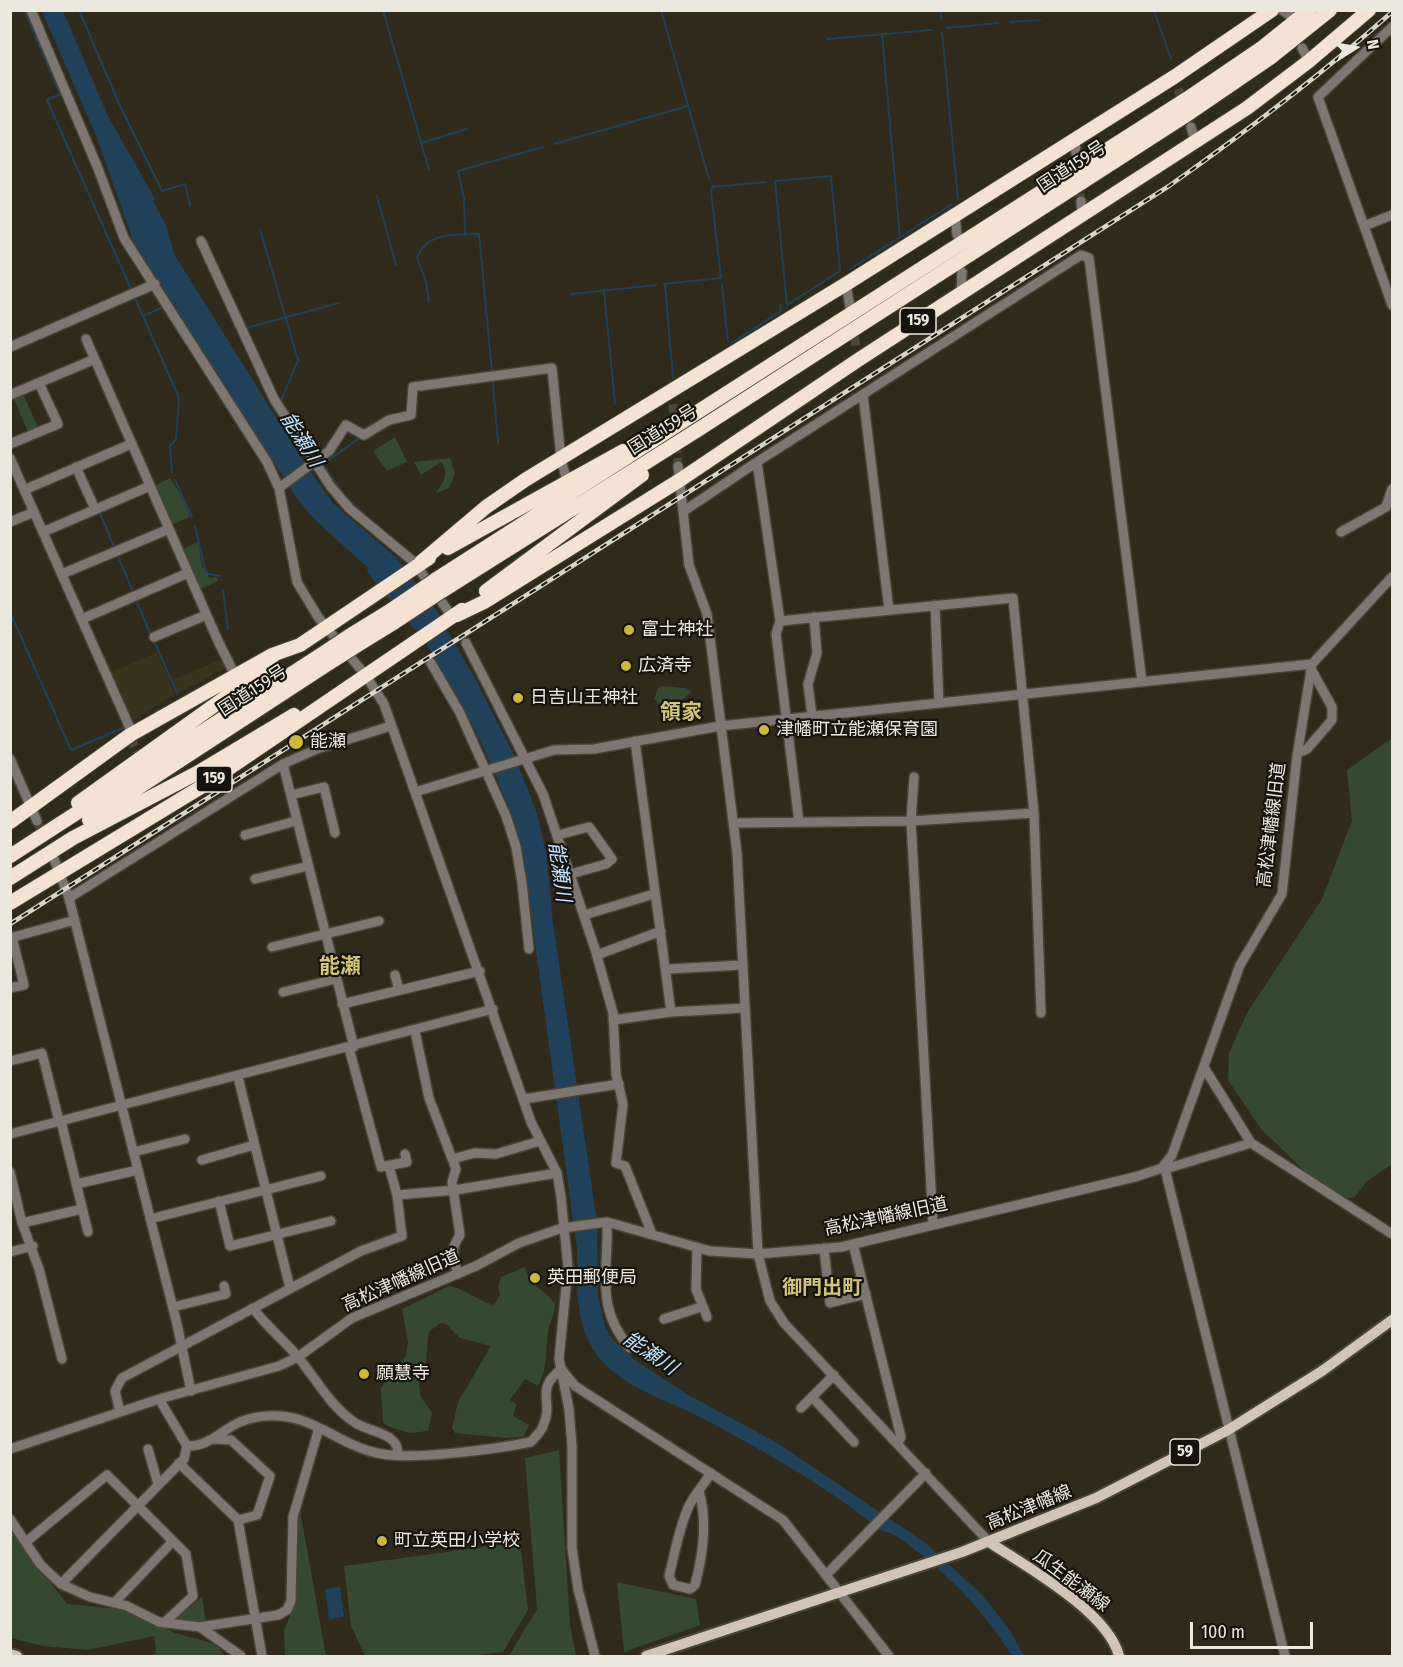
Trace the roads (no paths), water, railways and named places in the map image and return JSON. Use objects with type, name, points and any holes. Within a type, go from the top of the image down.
[{"type":"highway","name":"159","points":[[418,565],[486,507],[561,459],[673,398],[955,214],[1076,146],[1176,83],[1272,10]]},
{"type":"highway","name":"国道159号","points":[[10,856],[392,617],[750,381],[1188,98],[1263,47],[1309,10]]},
{"type":"highway","name":"国道159号","points":[[438,586],[696,431],[1191,112],[1270,58],[1330,10]]},
{"type":"highway","name":"159","points":[[10,903],[57,866],[161,805],[206,784],[410,645],[484,602],[597,522],[680,480],[857,354],[961,293],[1082,216],[1193,134],[1247,108],[1309,61],[1369,10]]},
{"type":"highway","name":"159","points":[[31,843],[38,834],[104,783],[418,565],[607,461],[738,381],[750,381]]},
{"type":"highway","name":"159","points":[[453,618],[612,496],[690,441],[696,431]]},
{"type":"highway","name":"159","points":[[10,822],[34,814],[130,737],[235,675],[272,655],[300,645]]},
{"type":"highway","name":"国道159号","points":[[10,871],[331,655]]},
{"type":"highway","name":"159","points":[[10,878],[73,838],[197,772],[318,700],[352,686]]},
{"type":"main road","name":"高松津幡線","points":[[646,1656],[838,1591],[960,1553],[1096,1498],[1228,1430],[1322,1371],[1392,1320]]},
{"type":"main road","name":"瓜生能瀬線","points":[[988,1542],[1088,1611],[1110,1633],[1119,1656]]},
{"type":"main road","points":[[10,1654],[17,1656]]},
{"type":"street","points":[[31,10],[97,166],[124,238],[281,487],[297,582],[318,617],[329,627],[384,704],[524,1099],[540,1141],[557,1173],[566,1227],[568,1267],[559,1359],[572,1446],[572,1548],[578,1589],[595,1656]]},
{"type":"street","points":[[1282,10],[1291,16],[1289,10]]},
{"type":"street","points":[[1392,27],[1318,97],[1392,306]]},
{"type":"street","points":[[1302,48],[1309,61]]},
{"type":"street","points":[[1081,201],[1082,216]]},
{"type":"street","points":[[955,214],[957,235]]},
{"type":"street","points":[[1364,226],[1392,215]]},
{"type":"street","points":[[201,241],[274,399],[314,464],[350,509],[418,565],[453,618]]},
{"type":"street","points":[[684,511],[1081,255],[1089,258],[1142,682]]},
{"type":"street","points":[[961,293],[962,272]]},
{"type":"street","points":[[10,347],[155,284]]},
{"type":"street","points":[[846,284],[850,307]]},
{"type":"street","points":[[87,339],[206,615],[235,675]]},
{"type":"street","points":[[10,395],[95,359]]},
{"type":"street","points":[[281,487],[329,451],[346,425],[364,435],[389,420],[411,415],[413,387],[552,368],[561,459],[565,474]]},
{"type":"street","points":[[10,444],[58,424],[39,383]]},
{"type":"street","points":[[863,395],[889,610]]},
{"type":"street","points":[[24,490],[131,444]]},
{"type":"street","points":[[10,458],[14,473],[24,490],[130,728],[130,737]]},
{"type":"street","points":[[757,462],[780,621],[776,634],[799,822]]},
{"type":"street","points":[[678,466],[689,565],[707,614],[733,823],[758,1254],[770,1300],[784,1323],[988,1542]]},
{"type":"street","points":[[76,467],[95,509]]},
{"type":"street","points":[[43,532],[150,486]]},
{"type":"street","points":[[1341,532],[1389,506],[1392,489]]},
{"type":"street","points":[[10,522],[34,512]]},
{"type":"street","points":[[62,574],[169,529]]},
{"type":"street","points":[[82,619],[188,573]]},
{"type":"street","points":[[415,792],[554,750],[594,749],[720,726],[1312,666],[1392,577]]},
{"type":"street","points":[[780,621],[1013,598],[1034,813],[1041,1013]]},
{"type":"street","points":[[935,605],[939,703]]},
{"type":"street","points":[[154,637],[206,615]]},
{"type":"street","points":[[812,716],[808,684],[817,653],[814,617]]},
{"type":"street","points":[[466,643],[558,835],[597,955],[614,1020],[615,1074],[623,1104],[616,1164],[625,1166],[652,1234]]},
{"type":"street","points":[[431,663],[460,713],[506,816],[516,847],[529,949]]},
{"type":"street","points":[[1298,753],[1307,749],[1332,720],[1332,707],[1312,666]]},
{"type":"street","name":"高松津幡線旧道","points":[[10,1449],[159,1399],[279,1366],[298,1357],[352,1318],[458,1274],[519,1243],[566,1227],[604,1222],[710,1251],[758,1254],[824,1248],[854,1244],[1135,1178],[1164,1169],[1172,1155],[1205,1069],[1240,965],[1282,894],[1298,753],[1312,666]]},
{"type":"street","points":[[69,898],[283,764],[317,749],[391,726]]},
{"type":"street","points":[[635,741],[654,894],[668,969],[671,1012]]},
{"type":"street","points":[[10,759],[34,814]]},
{"type":"street","points":[[283,764],[381,1167],[407,1162],[405,1154]]},
{"type":"street","points":[[914,777],[911,821],[933,1224]]},
{"type":"street","points":[[291,795],[324,787],[335,833]]},
{"type":"street","points":[[733,823],[911,821],[1034,813]]},
{"type":"street","points":[[245,835],[296,821]]},
{"type":"street","points":[[558,835],[589,827],[612,859],[606,864],[571,874]]},
{"type":"street","points":[[57,866],[75,921],[191,1391]]},
{"type":"street","points":[[255,879],[308,866]]},
{"type":"street","points":[[584,915],[654,894]]},
{"type":"street","points":[[10,988],[24,985],[11,938],[75,921]]},
{"type":"street","points":[[272,947],[380,921]]},
{"type":"street","points":[[597,955],[661,931]]},
{"type":"street","points":[[668,969],[743,965]]},
{"type":"street","points":[[342,1004],[480,971]]},
{"type":"street","points":[[395,975],[399,990]]},
{"type":"street","points":[[283,992],[336,979]]},
{"type":"street","points":[[614,1020],[671,1012],[745,1008]]},
{"type":"street","points":[[10,1134],[351,1048],[493,1009]]},
{"type":"street","points":[[415,1030],[429,1098],[456,1168],[452,1182],[460,1235],[453,1245],[453,1258],[458,1274]]},
{"type":"street","points":[[10,1061],[42,1053],[88,1232]]},
{"type":"street","points":[[1205,1069],[1251,1143],[1392,1234]]},
{"type":"street","points":[[238,1077],[290,1288]]},
{"type":"street","points":[[524,1099],[619,1084]]},
{"type":"street","points":[[133,1152],[185,1139]]},
{"type":"street","points":[[453,1159],[474,1153],[496,1154],[540,1141]]},
{"type":"street","points":[[1251,1143],[1164,1169],[1285,1656]]},
{"type":"street","points":[[202,1160],[254,1145]]},
{"type":"street","points":[[120,1412],[115,1391],[122,1378],[181,1344],[361,1251],[402,1236],[397,1195],[389,1166]]},
{"type":"street","points":[[76,1184],[138,1170]]},
{"type":"street","points":[[10,1173],[14,1204],[28,1242],[33,1246],[62,1359]]},
{"type":"street","points":[[397,1195],[455,1190],[557,1173]]},
{"type":"street","points":[[150,1219],[321,1176]]},
{"type":"street","points":[[219,1201],[230,1246],[331,1221]]},
{"type":"street","points":[[22,1223],[82,1209]]},
{"type":"street","points":[[604,1222],[608,1312],[621,1337],[630,1348]]},
{"type":"street","points":[[854,1244],[901,1437],[898,1443]]},
{"type":"street","points":[[10,1252],[33,1246]]},
{"type":"street","points":[[697,1248],[696,1277],[701,1307],[706,1317]]},
{"type":"street","points":[[824,1248],[830,1303],[866,1294]]},
{"type":"street","points":[[172,1307],[226,1294],[224,1286]]},
{"type":"street","points":[[664,1319],[701,1307]]},
{"type":"street","points":[[253,1308],[298,1357],[340,1411],[364,1428],[394,1441],[398,1446],[398,1455]]},
{"type":"street","points":[[187,1446],[213,1439],[239,1422],[257,1417],[296,1418],[378,1454],[398,1455],[501,1447],[531,1442],[543,1426],[547,1407],[546,1389],[550,1378],[561,1369]]},
{"type":"street","points":[[561,1369],[576,1386],[783,1520],[889,1656]]},
{"type":"street","points":[[801,1408],[834,1376]]},
{"type":"street","points":[[812,1396],[854,1442]]},
{"type":"street","points":[[61,1584],[184,1459],[187,1446],[159,1399]]},
{"type":"street","points":[[10,1519],[40,1564],[61,1584],[90,1597],[127,1606],[164,1623],[200,1627],[278,1615],[287,1610],[291,1601],[293,1517],[319,1428]]},
{"type":"street","points":[[213,1439],[231,1440],[270,1476],[257,1515],[238,1520]]},
{"type":"street","points":[[148,1449],[158,1484]]},
{"type":"street","points":[[179,1463],[238,1520],[262,1656]]},
{"type":"street","points":[[699,1491],[704,1520],[702,1551],[695,1586],[690,1589],[673,1585],[669,1576],[686,1513],[699,1491],[711,1473]]},
{"type":"street","points":[[827,1574],[926,1473]]},
{"type":"street","points":[[26,1542],[107,1475],[186,1554],[193,1596],[164,1623]]},
{"type":"street","points":[[114,1603],[173,1541]]},
{"type":"street","points":[[200,1627],[242,1656]]},
{"type":"water","points":[[42,11],[63,11],[108,116],[155,199],[153,201],[166,225],[174,254],[304,462],[333,503],[396,557],[438,612],[515,757],[537,813],[546,852],[553,923],[597,1222],[598,1295],[605,1327],[614,1341],[635,1360],[690,1396],[776,1442],[927,1544],[983,1596],[1009,1629],[1024,1656],[1012,1656],[992,1626],[968,1598],[943,1573],[904,1541],[878,1528],[816,1483],[773,1458],[695,1414],[625,1380],[602,1361],[593,1349],[586,1336],[579,1308],[577,1249],[523,856],[504,796],[479,739],[419,631],[413,628],[368,573],[367,567],[313,518],[296,497],[133,241],[97,138]]},
{"type":"water","points":[[340,1587],[344,1617],[329,1619],[325,1589]]},
{"type":"waterway","points":[[24,10],[60,94],[47,100],[131,289]]},
{"type":"waterway","points":[[79,10],[120,106],[162,191],[185,184],[190,206]]},
{"type":"waterway","points":[[383,10],[429,170]]},
{"type":"waterway","points":[[661,10],[709,179]]},
{"type":"waterway","points":[[940,10],[941,19]]},
{"type":"waterway","points":[[1154,10],[1171,59]]},
{"type":"waterway","points":[[1010,22],[1040,20]]},
{"type":"waterway","points":[[946,28],[998,23]]},
{"type":"waterway","points":[[827,39],[932,30]]},
{"type":"waterway","points":[[942,32],[958,199]]},
{"type":"waterway","points":[[882,34],[900,237]]},
{"type":"waterway","points":[[554,144],[688,106]]},
{"type":"waterway","points":[[421,143],[467,129]]},
{"type":"waterway","points":[[465,235],[464,198],[458,171],[543,147]]},
{"type":"waterway","points":[[831,176],[840,271],[787,305],[775,181],[831,176]]},
{"type":"waterway","points":[[713,187],[766,182]]},
{"type":"waterway","points":[[664,284],[721,278],[711,191],[713,186]]},
{"type":"waterway","points":[[377,196],[396,265]]},
{"type":"waterway","points":[[850,269],[952,204]]},
{"type":"waterway","points":[[260,229],[298,360],[281,401]]},
{"type":"waterway","points":[[429,302],[426,282],[417,258],[422,249],[428,243],[443,236],[479,234],[492,371]]},
{"type":"waterway","points":[[665,284],[673,378]]},
{"type":"waterway","points":[[571,294],[656,285]]},
{"type":"waterway","points":[[722,285],[728,342]]},
{"type":"waterway","points":[[604,291],[615,404]]},
{"type":"waterway","points":[[136,300],[179,398],[176,439],[170,446],[172,473]]},
{"type":"waterway","points":[[246,328],[339,303]]},
{"type":"waterway","points":[[732,343],[781,311],[780,305]]},
{"type":"waterway","points":[[143,316],[163,307]]},
{"type":"waterway","points":[[493,383],[498,443]]},
{"type":"waterway","name":"能瀬川","points":[[358,439],[323,464],[346,498],[364,514]]},
{"type":"waterway","points":[[175,480],[192,517]]},
{"type":"waterway","points":[[100,513],[114,547]]},
{"type":"waterway","points":[[195,526],[205,569],[208,574],[220,576]]},
{"type":"waterway","points":[[119,559],[132,589]]},
{"type":"waterway","points":[[223,590],[228,629]]},
{"type":"waterway","points":[[137,602],[151,636]]},
{"type":"waterway","points":[[10,612],[71,750],[123,728]]},
{"type":"waterway","points":[[154,641],[177,693]]},
{"type":"tunnel","points":[[1178,89],[1191,127]]},
{"type":"tunnel","points":[[1076,153],[1081,201]]},
{"type":"tunnel","points":[[850,310],[856,347]]},
{"type":"tunnel","points":[[673,404],[678,466]]},
{"type":"tunnel","points":[[131,738],[142,763]]},
{"type":"tunnel","points":[[148,776],[159,801]]},
{"type":"tunnel","points":[[37,821],[53,857]]},
{"type":"railway","points":[[10,924],[1169,186],[1283,102],[1392,12]]},
{"type":"place","name":"富士神社","points":[[629,630]]},
{"type":"place","name":"広済寺","points":[[626,666]]},
{"type":"place","name":"日吉山王神社","points":[[518,698]]},
{"type":"place","name":"津幡町立能瀬保育園","points":[[764,730]]},
{"type":"place","name":"能瀬","points":[[296,742]]},
{"type":"place","name":"英田郵便局","points":[[535,1278]]},
{"type":"place","name":"願慧寺","points":[[364,1374]]},
{"type":"place","name":"町立英田小学校","points":[[382,1541]]},
{"type":"district","name":"領家","points":[[681,713]]},
{"type":"district","name":"能瀬","points":[[340,967]]},
{"type":"district","name":"御門出町","points":[[822,1288]]}]
